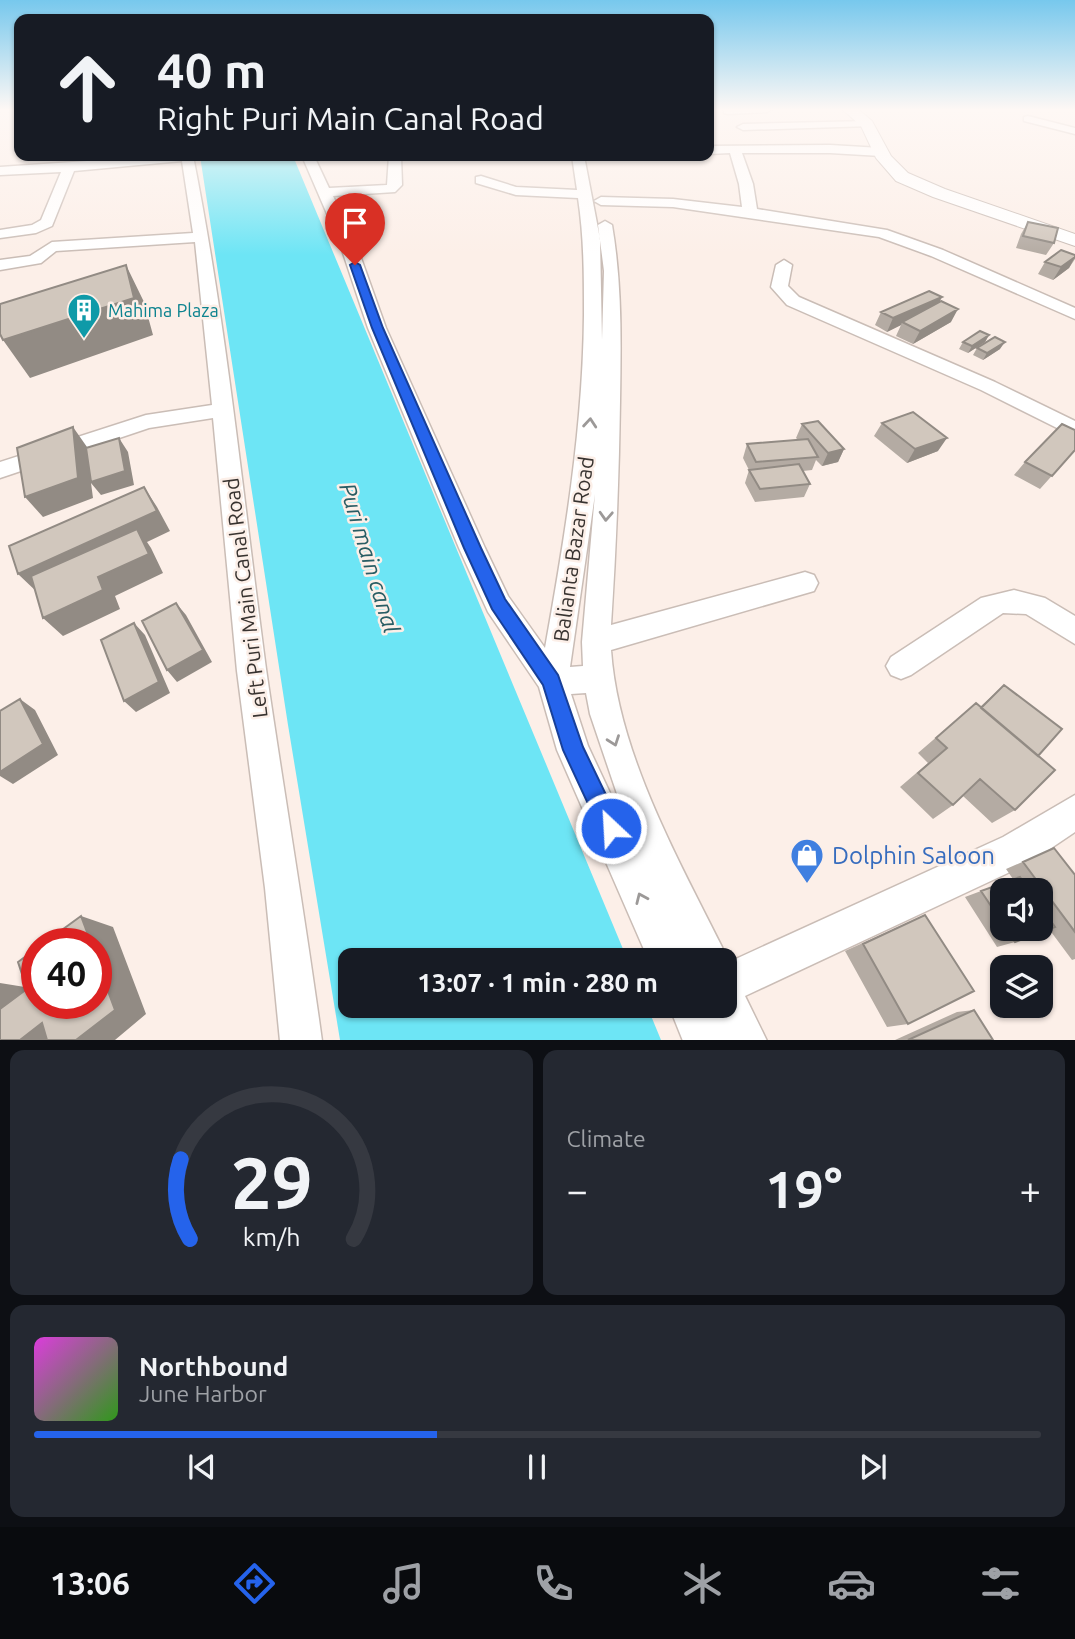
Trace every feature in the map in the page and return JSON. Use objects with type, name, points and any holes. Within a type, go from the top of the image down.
[{"type":"main road","points":[[884,158],[891,169],[911,182],[1075,240]]},
{"type":"street","points":[[737,158],[746,184],[750,212]]},
{"type":"street","points":[[0,171],[138,161]]},
{"type":"street","name":"Left Puri Main Canal Road","points":[[188,161],[201,237],[252,671],[283,888],[301,1040]]},
{"type":"street","points":[[310,161],[348,244],[377,328],[498,604],[552,681],[597,679]]},
{"type":"street","points":[[324,192],[390,189],[395,185],[395,161]]},
{"type":"street","name":"Balianta Bazar Road","points":[[580,161],[593,197],[612,271],[606,523],[596,642],[597,679],[605,714],[647,833],[702,948]]},
{"type":"street","name":"Balianta Bazar Road","points":[[592,161],[593,381],[584,489],[552,681],[573,750],[663,948]]},
{"type":"street","points":[[0,234],[36,229],[47,223],[69,168]]},
{"type":"street","points":[[481,180],[489,186],[750,212],[882,233],[912,243],[1075,314]]},
{"type":"street","points":[[0,265],[35,260],[52,247],[201,237]]},
{"type":"street","points":[[784,265],[779,287],[793,301],[988,386],[1075,430]]},
{"type":"street","points":[[0,470],[146,422],[223,410]]},
{"type":"street","points":[[596,642],[805,583]]},
{"type":"street","points":[[901,666],[1004,600],[1031,603],[1075,632]]},
{"type":"street","points":[[737,979],[1016,850],[1075,811]]},
{"type":"street","points":[[694,1018],[704,1040]]},
{"type":"street","points":[[735,1018],[746,1040]]},
{"type":"water","name":"Puri main canal","points":[[201,161],[295,161],[623,948],[338,948],[338,1018],[652,1018],[661,1040],[340,1040]]},
{"type":"building","points":[[1028,222],[1058,228],[1054,243],[1023,236]]},
{"type":"building","points":[[1061,250],[1075,257],[1061,267],[1045,262]]},
{"type":"building","points":[[126,265],[134,298],[3,340],[0,334],[0,304]]},
{"type":"building","points":[[929,291],[942,297],[893,318],[881,312]]},
{"type":"building","points":[[941,301],[958,309],[920,331],[902,322]]},
{"type":"building","points":[[980,331],[989,335],[972,346],[963,342]]},
{"type":"building","points":[[995,337],[1005,342],[987,353],[977,348]]},
{"type":"building","points":[[913,412],[947,438],[915,449],[882,423]]},
{"type":"building","points":[[818,421],[844,449],[828,453],[802,424]]},
{"type":"building","points":[[1062,424],[1075,430],[1075,450],[1052,476],[1025,462]]},
{"type":"building","points":[[73,427],[78,478],[25,497],[17,448]]},
{"type":"building","points":[[119,438],[125,471],[91,482],[86,448]]},
{"type":"building","points":[[808,439],[818,457],[756,462],[747,444]]},
{"type":"building","points":[[799,464],[810,484],[760,489],[749,470]]},
{"type":"building","points":[[144,487],[157,511],[18,574],[9,546]]},
{"type":"building","points":[[137,529],[149,554],[98,577],[103,590],[43,618],[31,576]]},
{"type":"building","points":[[176,603],[203,650],[167,670],[142,621]]},
{"type":"building","points":[[134,623],[159,682],[124,701],[101,640]]},
{"type":"building","points":[[1004,685],[1062,729],[1038,756],[981,708]]},
{"type":"building","points":[[20,699],[43,744],[0,772],[0,711]]},
{"type":"building","points":[[976,703],[1055,770],[1015,810],[980,779],[953,805],[918,773],[947,748],[936,738]]},
{"type":"building","points":[[1054,848],[1075,875],[1075,932],[1053,902],[1053,878],[1035,878],[1023,862]]},
{"type":"building","points":[[990,888],[990,904],[981,891]]},
{"type":"building","points":[[925,915],[974,991],[908,1024],[863,944]]},
{"type":"building","points":[[81,916],[85,928],[65,928]]},
{"type":"building","points":[[21,993],[21,1019],[103,1019],[76,1040],[47,1040],[42,1023],[20,1040],[0,1040],[0,1009]]},
{"type":"building","points":[[974,1010],[993,1040],[908,1040]]},
{"type":"place","name":"Mahima Plaza","points":[[84,340]]},
{"type":"place","name":"Dolphin Saloon","points":[[807,885]]},
{"type":"route","points":[[355,265],[377,328],[472,548],[498,604],[552,681],[573,750],[611,828]]}]
